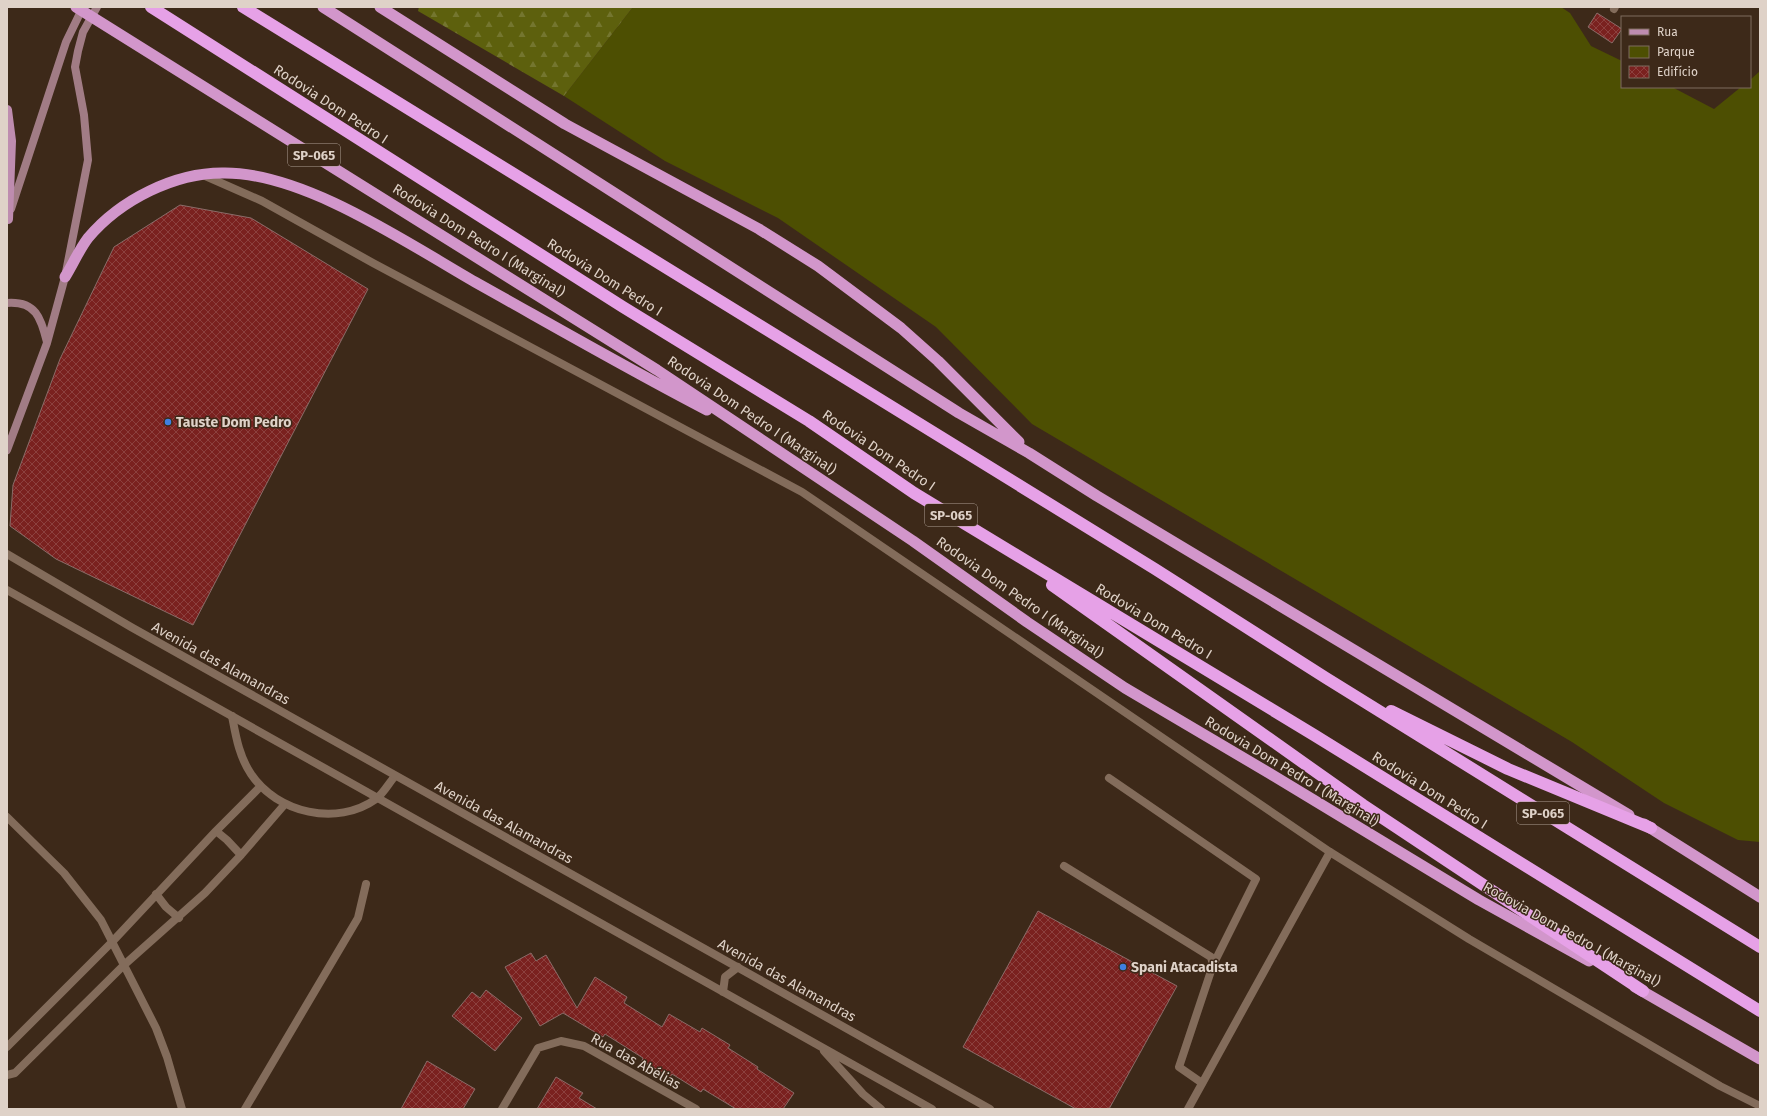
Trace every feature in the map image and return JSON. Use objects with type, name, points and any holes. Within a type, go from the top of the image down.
[{"type":"highway","name":"Rodovia Dom Pedro I (Marginal)","points":[[76,7],[651,366],[913,540],[1028,622],[1125,688],[1479,900],[1760,1058]]},
{"type":"highway","name":"Rodovia Dom Pedro I","points":[[151,7],[616,302],[809,421],[914,493],[1314,735],[1760,1010]]},
{"type":"highway","name":"SP-065","points":[[243,7],[1124,550],[1326,678],[1760,947]]},
{"type":"highway","points":[[323,7],[953,409],[1029,452],[1097,496],[1652,828],[1760,898]]},
{"type":"highway","points":[[380,7],[565,124],[759,229],[818,266],[901,328],[938,360],[1029,452]]},
{"type":"highway","points":[[65,277],[88,239],[122,207],[161,186],[200,174],[226,172],[260,177],[295,186],[355,213],[636,373],[758,437]]},
{"type":"highway","points":[[969,526],[1363,805],[1642,991]]},
{"type":"highway","points":[[1326,678],[1508,769],[1652,828]]},
{"type":"main road","points":[[7,221],[66,42],[83,7]]},
{"type":"main road","points":[[7,450],[47,343],[65,277],[88,160],[84,114],[75,68],[83,32],[97,7]]},
{"type":"main road","points":[[7,110],[11,141],[7,221]]},
{"type":"main road","points":[[7,303],[17,302],[32,308],[42,321],[47,343]]},
{"type":"street","points":[[200,174],[262,201],[380,266],[802,492],[1330,852],[1469,939],[1720,1086],[1760,1106]]},
{"type":"street","name":"Avenida das Alamandras","points":[[7,555],[131,628],[990,1109]]},
{"type":"street","points":[[7,590],[932,1109]]},
{"type":"street","points":[[232,716],[238,748],[244,762],[262,786],[285,804],[311,812],[339,813],[366,806],[378,798],[395,776]]},
{"type":"street","points":[[1109,778],[1256,879],[1213,965],[1179,1067],[1202,1083]]},
{"type":"street","points":[[7,1047],[112,942],[216,831],[262,786]]},
{"type":"street","points":[[7,1075],[15,1073],[124,965],[179,918],[241,855],[285,804]]},
{"type":"street","points":[[7,817],[64,873],[100,920],[156,1028],[167,1057],[182,1109]]},
{"type":"street","points":[[216,831],[228,840],[241,855]]},
{"type":"street","points":[[1188,1109],[1330,852]]},
{"type":"street","points":[[1064,866],[1211,957],[1213,965]]},
{"type":"street","points":[[245,1109],[358,918],[366,884]]},
{"type":"street","points":[[156,894],[166,907],[179,918]]},
{"type":"street","points":[[723,992],[725,977],[738,967]]},
{"type":"street","name":"Rua das Abélias","points":[[502,1109],[538,1048],[561,1041],[584,1046],[696,1109]]},
{"type":"street","points":[[819,1046],[880,1109]]},
{"type":"green space","points":[[419,7],[633,7],[564,96],[418,11]]},
{"type":"green space","points":[[633,7],[1561,7],[1570,13],[1591,46],[1621,61],[1621,88],[1674,88],[1714,109],[1740,88],[1751,88],[1751,79],[1760,71],[1760,842],[1738,840],[1664,803],[1572,742],[1032,424],[936,327],[778,218],[665,161],[564,96]]},
{"type":"building","points":[[1597,13],[1621,28],[1621,30],[1612,43],[1588,27]]},
{"type":"building","name":"Tauste Dom Pedro","points":[[180,205],[251,218],[368,289],[193,625],[56,559],[10,526],[13,485],[60,359],[114,247]]},
{"type":"building","points":[[1038,911],[1177,986],[1109,1109],[1076,1109],[963,1047]]},
{"type":"building","points":[[531,953],[536,961],[546,955],[577,1008],[595,977],[627,997],[624,1003],[662,1027],[669,1014],[700,1032],[702,1028],[730,1045],[728,1048],[758,1067],[757,1069],[794,1093],[783,1109],[736,1109],[703,1089],[701,1092],[672,1074],[670,1077],[642,1061],[643,1058],[605,1034],[603,1037],[563,1013],[540,1026],[505,967]]},
{"type":"building","points":[[486,990],[522,1018],[495,1051],[452,1016],[472,992],[480,998]]},
{"type":"building","points":[[427,1061],[475,1089],[463,1109],[401,1109]]},
{"type":"building","points":[[556,1077],[583,1093],[579,1098],[597,1109],[537,1109]]},
{"type":"place","name":"Tauste Dom Pedro","points":[[168,422]]},
{"type":"place","name":"Spani Atacadista","points":[[1123,967]]}]
